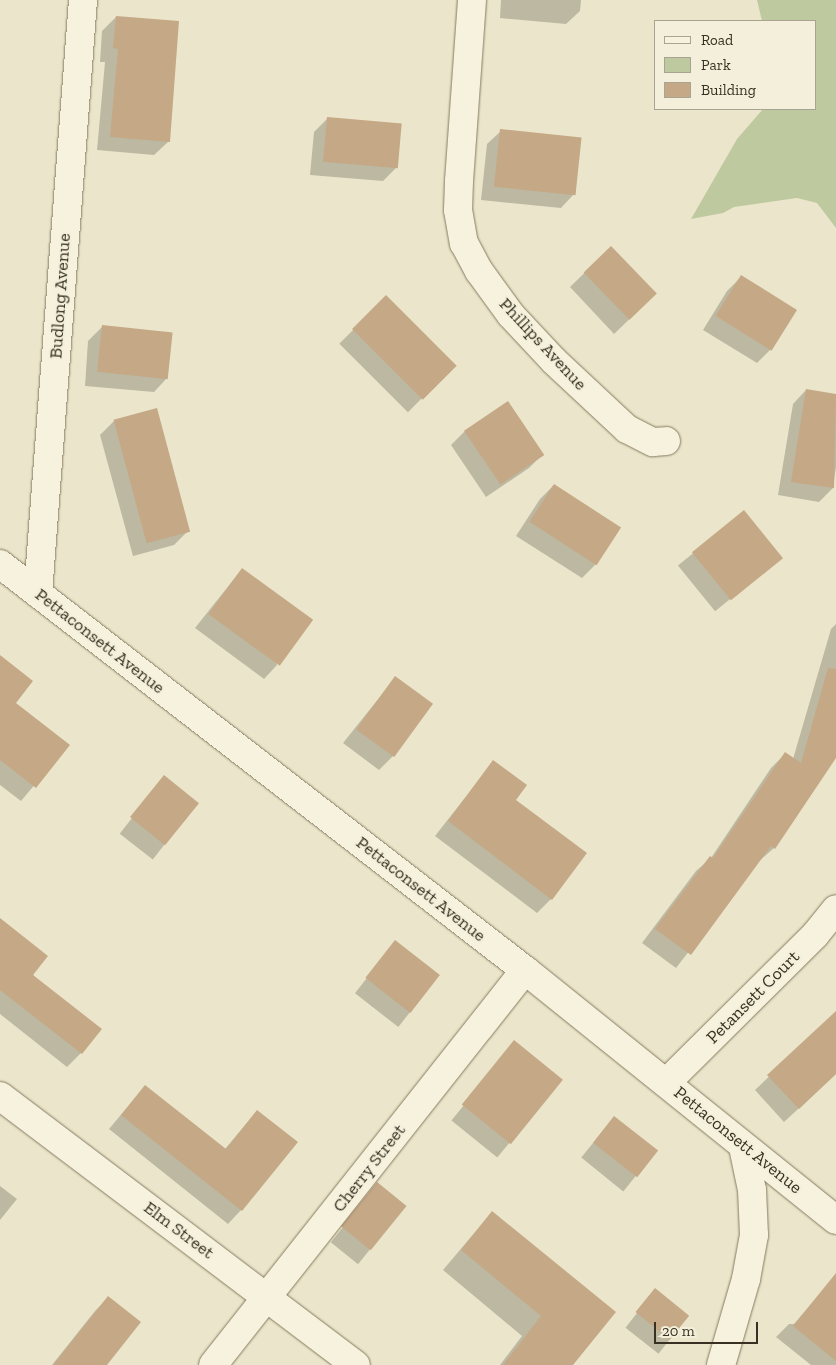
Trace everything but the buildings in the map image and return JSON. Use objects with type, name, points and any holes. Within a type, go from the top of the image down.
[{"type":"street","name":"Budlong Avenue","points":[[38,593],[83,0]]},
{"type":"street","name":"Phillips Avenue","points":[[472,0],[458,190],[458,210],[464,243],[479,271],[511,315],[554,361],[627,429],[653,442],[666,441]]},
{"type":"street","name":"Pettaconsett Avenue","points":[[0,564],[525,970],[667,1082],[743,1147],[836,1220]]},
{"type":"street","name":"Petansett Court","points":[[667,1082],[815,934],[836,909]]},
{"type":"street","name":"Cherry Street","points":[[213,1365],[525,970]]},
{"type":"street","name":"Elm Street","points":[[0,1096],[268,1296],[356,1365]]},
{"type":"street","points":[[721,1365],[746,1279],[754,1235],[752,1190],[743,1147]]},
{"type":"green space","points":[[757,0],[836,0],[836,228],[817,203],[797,198],[734,207],[723,213],[691,219],[737,139],[762,110],[816,110],[816,20],[762,20]]}]
